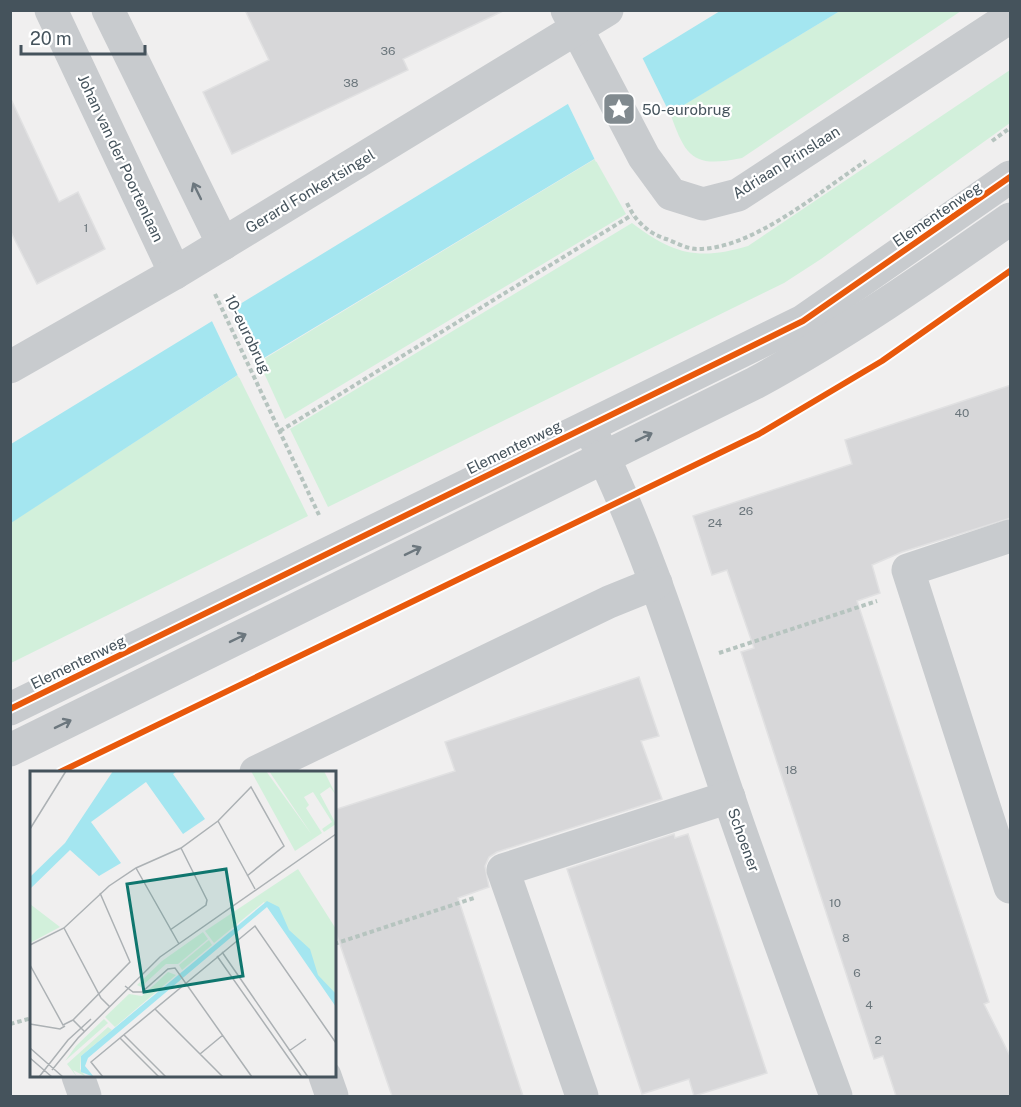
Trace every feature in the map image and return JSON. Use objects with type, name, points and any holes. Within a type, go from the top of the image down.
[{"type":"street","name":"Johan van der Poortenlaan","points":[[51,10],[175,273]]},
{"type":"street","points":[[108,10],[223,244]]},
{"type":"street","name":"Gerard Fonkertsingel","points":[[10,367],[223,244],[571,20],[607,10]]},
{"type":"street","name":"Adriaan Prinslaan","points":[[571,20],[594,59],[644,157],[671,194],[704,204],[738,195],[1011,17]]},
{"type":"street","name":"Elementenweg","points":[[10,709],[802,321],[1011,177]]},
{"type":"street","points":[[10,750],[818,349],[873,315],[1011,219]]},
{"type":"street","name":"Schoener","points":[[588,424],[656,583],[729,797],[836,1096]]},
{"type":"street","points":[[1011,536],[909,570],[1011,887]]},
{"type":"street","points":[[257,771],[609,602],[656,583]]},
{"type":"street","points":[[582,1096],[503,870],[729,797]]},
{"type":"street","points":[[78,1077],[85,1096]]},
{"type":"street","points":[[325,1077],[332,1096]]},
{"type":"path","points":[[985,146],[1011,128]]},
{"type":"path","points":[[280,431],[632,215]]},
{"type":"path","points":[[685,664],[915,589]]},
{"type":"path","points":[[336,943],[509,887]]},
{"type":"path","points":[[10,1024],[30,1019]]},
{"type":"green space","points":[[840,11],[961,11],[742,158],[712,162],[702,160],[687,150],[670,113]]},
{"type":"green space","points":[[1010,70],[1010,123],[784,283],[328,507],[290,429],[632,223],[660,242],[687,252],[715,253],[748,246]]},
{"type":"green space","points":[[595,159],[626,214],[285,419],[259,362]]},
{"type":"green space","points":[[238,375],[308,516],[11,663],[10,523]]},
{"type":"water","points":[[720,11],[840,11],[259,361],[11,523],[11,444]]},
{"type":"pier","name":"50-eurobrug","points":[[641,55],[671,116],[596,162],[566,100]]},
{"type":"pier","points":[[233,303],[262,363],[239,378],[210,317]]},
{"type":"building","points":[[245,10],[505,10],[403,59],[408,70],[232,154],[203,92],[269,60]]},
{"type":"building","points":[[10,97],[59,202],[78,192],[105,249],[37,284],[10,230]]},
{"type":"building","points":[[1011,385],[1011,518],[902,552],[872,565],[880,593],[857,601],[989,1002],[984,1004],[1011,1058],[1011,1096],[896,1096],[883,1056],[874,1059],[741,652],[754,648],[727,570],[712,575],[693,516],[852,464],[845,440]]},
{"type":"building","points":[[639,677],[659,736],[641,741],[662,799],[497,852],[489,857],[485,866],[489,887],[458,898],[523,1096],[392,1096],[336,933],[336,809],[455,771],[445,742]]},
{"type":"building","points":[[674,834],[675,838],[688,834],[767,1073],[694,1096],[689,1079],[642,1094],[567,869]]},
{"type":"cycle path","points":[[10,709],[803,321],[1010,177]]},
{"type":"cycle path","points":[[62,771],[759,434],[882,361],[1010,271]]},
{"type":"place","name":"50-eurobrug","points":[[619,109]]}]
